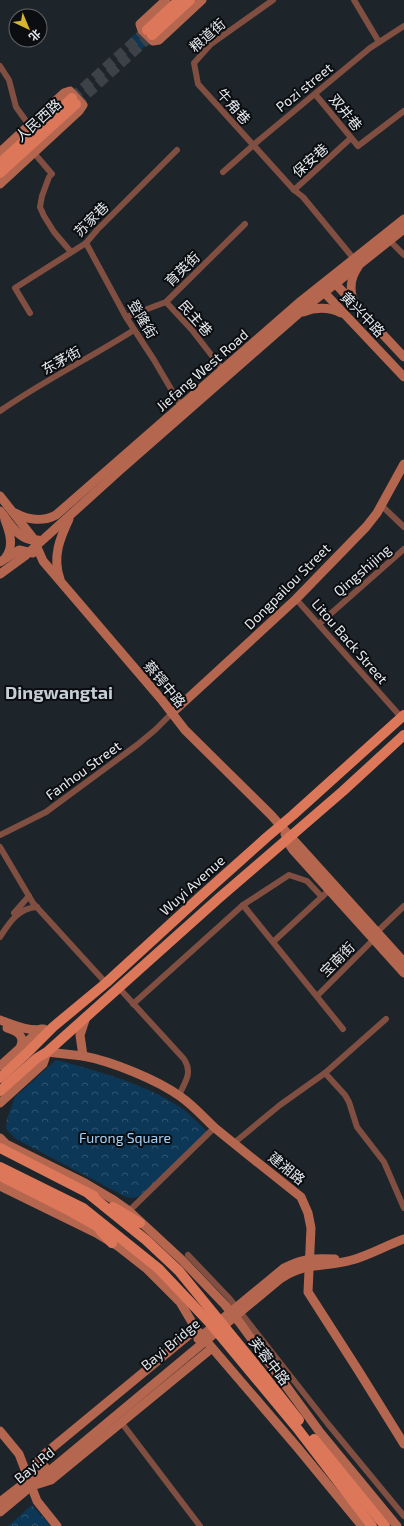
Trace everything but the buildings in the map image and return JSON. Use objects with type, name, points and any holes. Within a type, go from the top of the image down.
[{"type":"main road","points":[[179,0],[150,32],[190,0]]},
{"type":"main road","name":"人民西路","points":[[0,163],[74,101],[0,173]]},
{"type":"main road","name":"Wuyi Avenue","points":[[0,1091],[37,1058],[48,1052],[118,988],[272,853],[286,833],[293,816],[403,716]]},
{"type":"main road","name":"Wuyi Avenue","points":[[0,1078],[23,1051],[106,983],[201,896],[286,833],[303,827],[404,735]]},
{"type":"main road","points":[[1,1151],[89,1194],[140,1223]]},
{"type":"main road","points":[[1,1151],[124,1223]]},
{"type":"main road","name":"芙蓉中路","points":[[0,1167],[83,1208],[115,1239],[141,1253],[165,1274],[208,1322],[297,1428],[372,1526]]},
{"type":"main road","points":[[0,1176],[98,1227],[115,1239]]},
{"type":"main road","points":[[89,1194],[124,1223]]},
{"type":"main road","name":"芙蓉中路","points":[[124,1223],[163,1255],[195,1289],[384,1526]]},
{"type":"street","points":[[166,0],[140,24],[142,30],[153,41],[159,40],[202,0]]},
{"type":"street","name":"粮道街","points":[[198,84],[194,63],[198,58],[211,44],[274,0]]},
{"type":"street","points":[[354,0],[379,42]]},
{"type":"street","name":"Pozi street","points":[[223,172],[253,145],[379,42],[404,26]]},
{"type":"street","points":[[0,66],[9,80],[16,107],[29,125]]},
{"type":"street","name":"牛角巷","points":[[198,84],[253,145]]},
{"type":"street","points":[[0,152],[67,91],[73,93],[83,105],[80,111],[0,184]]},
{"type":"street","name":"双井巷","points":[[315,94],[358,146],[404,111]]},
{"type":"street","name":"保安巷","points":[[253,145],[294,190],[351,138]]},
{"type":"street","name":"苏家巷","points":[[30,313],[15,288],[86,243],[97,230],[177,150]]},
{"type":"street","points":[[34,153],[52,174],[49,177],[42,196],[40,207],[44,216],[71,252]]},
{"type":"street","points":[[294,190],[303,197],[357,261],[352,284],[352,296],[357,307]]},
{"type":"street","name":"Jiefang West Road","points":[[12,511],[24,517],[33,519],[47,519],[56,515],[223,370],[357,261],[404,218]]},
{"type":"street","name":"育英街","points":[[126,317],[166,302],[245,224]]},
{"type":"street","name":"Jiefang West Road","points":[[357,261],[390,241],[404,229]]},
{"type":"street","points":[[390,241],[404,255]]},
{"type":"street","name":"登隆街","points":[[86,243],[126,317],[154,360],[181,406]]},
{"type":"street","name":"黄兴中路","points":[[333,281],[404,357]]},
{"type":"street","name":"Jiefang West Road","points":[[36,542],[45,538],[118,471],[297,315],[321,290]]},
{"type":"street","name":"黄兴中路","points":[[321,290],[404,377]]},
{"type":"street","name":"民主巷","points":[[166,302],[192,330],[223,370]]},
{"type":"street","points":[[297,315],[308,310],[322,308],[335,310],[346,316]]},
{"type":"street","name":"东茅街","points":[[0,411],[30,390],[97,354],[134,330]]},
{"type":"street","name":"Dongpailou Street","points":[[172,713],[296,599],[366,527],[381,505],[404,464]]},
{"type":"street","name":"蔡锷中路","points":[[0,496],[36,542],[43,561],[185,730],[266,810],[286,833],[329,890],[375,936],[404,962]]},
{"type":"street","points":[[381,505],[404,527]]},
{"type":"street","points":[[0,574],[29,552],[36,542],[22,537],[1,512]]},
{"type":"street","points":[[1,512],[8,528],[11,542],[10,552],[2,560]]},
{"type":"street","points":[[62,582],[58,569],[57,552],[62,534],[72,514]]},
{"type":"street","name":"Qingshijing","points":[[318,624],[404,549]]},
{"type":"street","points":[[2,560],[19,550],[37,555],[43,561]]},
{"type":"street","name":"Litou Back Street","points":[[296,599],[403,716]]},
{"type":"street","name":"Fanhou Street","points":[[0,835],[52,807],[137,745],[172,713]]},
{"type":"street","points":[[266,810],[274,816],[283,818],[293,816]]},
{"type":"street","points":[[272,853],[278,850],[286,849],[302,854],[299,839],[303,827]]},
{"type":"street","points":[[0,846],[36,907],[106,983]]},
{"type":"street","name":"蔡锷中路","points":[[302,854],[375,936],[404,973]]},
{"type":"street","points":[[133,1004],[243,905],[289,875],[307,882],[322,897]]},
{"type":"street","points":[[273,942],[329,890]]},
{"type":"street","points":[[0,931],[29,896]]},
{"type":"street","points":[[243,905],[344,1029]]},
{"type":"street","name":"宝南街","points":[[317,996],[404,906]]},
{"type":"street","points":[[0,938],[18,914],[28,908],[36,907]]},
{"type":"street","points":[[118,988],[184,1059],[188,1066],[188,1074],[179,1095]]},
{"type":"street","points":[[83,1056],[80,1035],[86,1017]]},
{"type":"street","points":[[234,1143],[280,1105],[325,1073],[386,1019]]},
{"type":"street","points":[[0,1020],[24,1028],[41,1029],[53,1027]]},
{"type":"street","points":[[0,1025],[16,1031],[20,1035],[23,1051]]},
{"type":"street","points":[[0,1066],[23,1051],[41,1029]]},
{"type":"street","points":[[0,1103],[43,1064],[48,1052]]},
{"type":"street","name":"建湘路","points":[[48,1052],[99,1059],[159,1084],[179,1095],[234,1143],[301,1197],[308,1213],[311,1228],[308,1292],[404,1444]]},
{"type":"street","points":[[325,1073],[345,1095],[349,1102],[357,1127],[384,1162],[404,1208]]},
{"type":"street","points":[[129,1211],[215,1127]]},
{"type":"street","points":[[0,1138],[6,1144],[85,1183],[129,1211],[164,1244],[225,1305],[240,1323],[319,1431],[397,1526]]},
{"type":"street","points":[[0,1186],[96,1233],[115,1239],[180,1302],[196,1328],[212,1348],[297,1447],[362,1526]]},
{"type":"street","points":[[309,1263],[321,1258],[338,1259],[351,1256],[404,1234]]},
{"type":"street","points":[[309,1263],[337,1263],[353,1260],[404,1238]]},
{"type":"street","points":[[188,1255],[230,1299],[328,1424],[404,1516]]},
{"type":"street","name":"Bayi Bridge","points":[[84,1438],[279,1276],[309,1263]]},
{"type":"street","points":[[30,1482],[36,1464],[41,1457],[196,1328]]},
{"type":"street","points":[[30,1482],[51,1480],[212,1348]]},
{"type":"street","points":[[121,1422],[200,1526]]},
{"type":"street","points":[[0,1431],[19,1454],[37,1501],[58,1526]]},
{"type":"street","name":"Bayi.Rd","points":[[0,1502],[30,1482],[84,1438]]},
{"type":"street","name":"Bayi.Rd","points":[[0,1512],[30,1482]]},
{"type":"green space","points":[[135,34],[145,46],[139,52],[128,40]]},
{"type":"green space","name":"Furong Square","points":[[56,1060],[104,1073],[151,1091],[180,1107],[208,1132],[140,1196],[133,1198],[126,1197],[16,1139],[6,1129],[7,1119],[15,1097]]},
{"type":"green space","points":[[32,1505],[51,1526],[8,1526]]},
{"type":"tunnel","points":[[72,98],[147,30]]},
{"type":"tunnel","points":[[76,104],[152,35]]},
{"type":"district","name":"Dingwangtai","points":[[59,692]]}]
